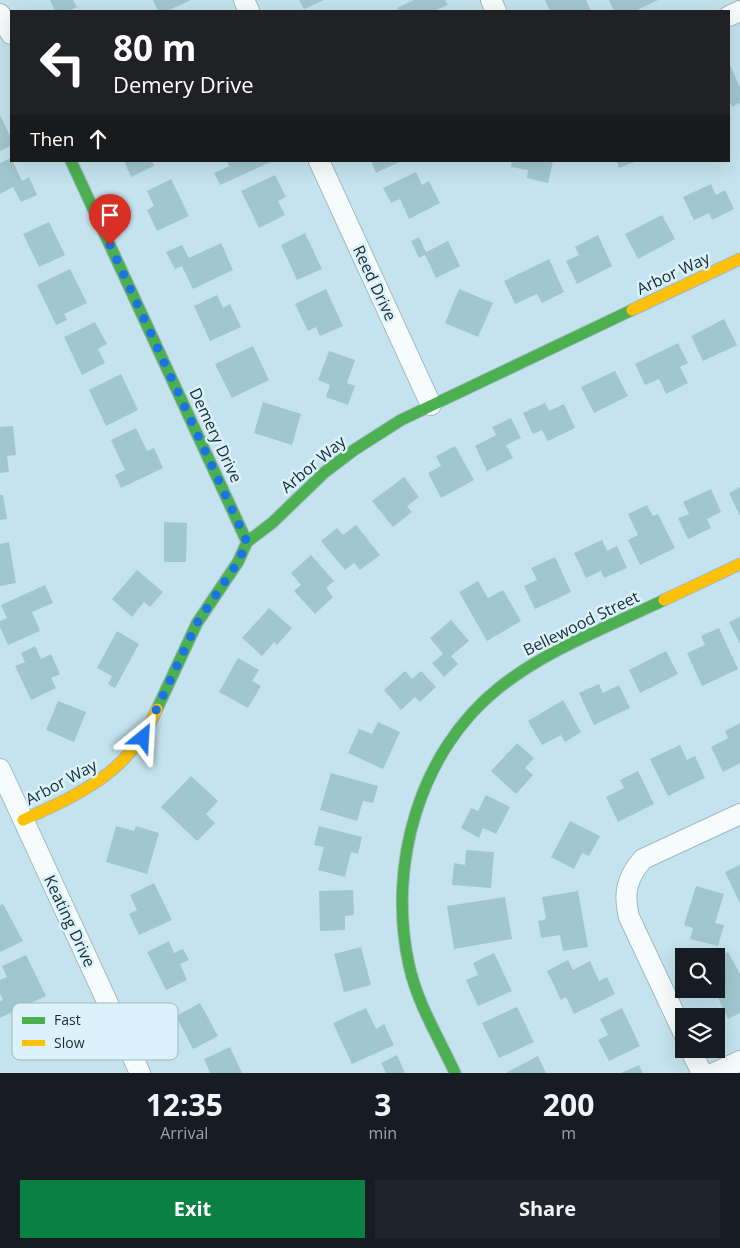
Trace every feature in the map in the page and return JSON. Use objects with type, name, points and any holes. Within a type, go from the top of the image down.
[{"type":"street","points":[[0,14],[10,32]]},
{"type":"street","name":"Demery Drive","points":[[70,162],[247,542]]},
{"type":"street","name":"Reed Drive","points":[[318,162],[431,404]]},
{"type":"street","name":"Arbor Way","points":[[23,820],[83,792],[106,777],[126,759],[150,726],[193,631],[238,562],[247,542],[272,523],[325,472],[354,450],[401,420],[431,404],[740,259]]},
{"type":"street","name":"Bellewood Street","points":[[455,1073],[417,990],[402,927],[402,862],[410,824],[435,764],[457,731],[482,702],[534,662],[740,564]]},
{"type":"street","name":"Keating Drive","points":[[0,769],[108,1003]]},
{"type":"street","points":[[675,1015],[629,916],[625,903],[627,883],[633,870],[643,859],[740,814]]},
{"type":"street","points":[[694,1058],[702,1073]]},
{"type":"street","name":"Keating Drive","points":[[134,1060],[140,1073]]},
{"type":"street","points":[[714,1073],[740,1061]]},
{"type":"building","points":[[50,0],[73,0],[77,7],[70,10],[55,10]]},
{"type":"building","points":[[153,0],[191,0],[169,10],[158,10]]},
{"type":"building","points":[[299,0],[324,0],[304,9]]},
{"type":"building","points":[[414,0],[445,0],[448,5],[436,10],[398,10],[397,8]]},
{"type":"building","points":[[545,0],[586,0],[591,10],[550,10]]},
{"type":"building","points":[[609,0],[658,0],[637,10],[614,10]]},
{"type":"building","points":[[730,65],[740,87],[740,103],[732,107],[730,102]]},
{"type":"building","points":[[0,115],[10,136],[10,146],[0,151]]},
{"type":"building","points":[[10,158],[10,162],[13,162],[22,181],[29,177],[37,195],[21,202],[13,187],[0,194],[0,163]]},
{"type":"building","points":[[124,162],[152,162],[154,166],[131,177]]},
{"type":"building","points":[[227,162],[271,162],[220,185],[214,173],[229,166]]},
{"type":"building","points":[[371,162],[399,162],[376,173]]},
{"type":"building","points":[[512,162],[553,162],[548,183],[527,178],[528,170],[511,167]]},
{"type":"building","points":[[617,162],[634,162],[619,168]]},
{"type":"building","points":[[416,172],[422,185],[429,181],[440,203],[409,219],[400,199],[391,203],[383,188]]},
{"type":"building","points":[[275,175],[286,197],[278,201],[285,215],[259,228],[241,191]]},
{"type":"building","points":[[171,179],[189,216],[157,231],[147,210],[154,206],[147,191]]},
{"type":"building","points":[[711,184],[716,195],[725,190],[734,209],[712,220],[709,213],[694,220],[683,197]]},
{"type":"building","points":[[662,215],[675,239],[638,259],[625,234]]},
{"type":"building","points":[[49,222],[65,255],[39,267],[23,234]]},
{"type":"building","points":[[305,233],[322,269],[297,280],[281,245]]},
{"type":"building","points":[[598,235],[612,266],[577,284],[566,261],[579,255],[575,247]]},
{"type":"building","points":[[419,237],[426,252],[448,241],[460,266],[436,278],[425,255],[419,258],[411,241]]},
{"type":"building","points":[[221,243],[233,270],[193,289],[182,266],[175,269],[166,252],[182,245],[189,258]]},
{"type":"building","points":[[549,259],[564,292],[542,303],[537,294],[515,304],[504,281]]},
{"type":"building","points":[[70,269],[87,303],[64,314],[67,320],[56,325],[37,285]]},
{"type":"building","points":[[326,289],[343,326],[320,336],[316,327],[308,331],[295,304]]},
{"type":"building","points":[[459,289],[493,303],[478,337],[445,323]]},
{"type":"building","points":[[217,295],[223,308],[230,304],[241,327],[210,341],[194,306]]},
{"type":"building","points":[[724,319],[737,345],[703,361],[691,336]]},
{"type":"building","points":[[95,322],[107,344],[98,349],[105,363],[82,375],[64,337]]},
{"type":"building","points":[[678,343],[688,363],[680,367],[688,383],[666,394],[659,379],[645,385],[635,364]]},
{"type":"building","points":[[253,346],[269,380],[232,398],[215,364]]},
{"type":"building","points":[[329,351],[355,360],[347,383],[355,386],[348,405],[326,397],[330,385],[318,380]]},
{"type":"building","points":[[615,371],[628,396],[594,413],[581,387]]},
{"type":"building","points":[[121,374],[138,410],[106,426],[89,390]]},
{"type":"building","points":[[263,402],[301,414],[292,445],[254,433]]},
{"type":"building","points":[[545,403],[549,411],[564,404],[575,428],[548,441],[542,430],[533,434],[523,413]]},
{"type":"building","points":[[511,418],[521,438],[506,445],[513,458],[487,471],[475,446],[496,435],[492,427]]},
{"type":"building","points":[[13,426],[16,455],[7,456],[9,472],[0,473],[0,427]]},
{"type":"building","points":[[136,428],[147,451],[154,448],[163,468],[121,488],[115,475],[125,470],[111,440]]},
{"type":"building","points":[[455,446],[474,480],[441,498],[428,473],[441,466],[436,456]]},
{"type":"building","points":[[404,477],[419,497],[407,506],[412,512],[393,527],[372,501]]},
{"type":"building","points":[[740,487],[740,516],[729,493]]},
{"type":"building","points":[[711,489],[721,512],[707,519],[711,528],[688,539],[678,518],[689,514],[683,502]]},
{"type":"building","points":[[0,495],[3,495],[7,519],[0,520]]},
{"type":"building","points":[[647,505],[653,516],[658,514],[675,548],[640,565],[628,540],[638,535],[628,514]]},
{"type":"building","points":[[164,522],[187,523],[186,562],[164,562]]},
{"type":"building","points":[[356,525],[380,555],[360,570],[354,563],[345,570],[321,541],[337,528],[343,535]]},
{"type":"building","points":[[602,540],[607,551],[617,546],[627,568],[604,578],[601,571],[586,578],[574,553]]},
{"type":"building","points":[[9,542],[16,583],[0,586],[0,544]]},
{"type":"building","points":[[311,555],[334,581],[326,588],[333,597],[315,614],[294,591],[301,585],[291,573]]},
{"type":"building","points":[[555,557],[571,592],[535,609],[524,586],[537,580],[531,568]]},
{"type":"building","points":[[137,570],[163,592],[150,607],[144,602],[132,617],[112,599]]},
{"type":"building","points":[[478,581],[488,598],[503,590],[521,621],[487,641],[459,592]]},
{"type":"building","points":[[45,585],[53,603],[32,612],[40,631],[8,645],[0,627],[0,621],[7,618],[1,605]]},
{"type":"building","points":[[269,608],[292,628],[277,645],[274,642],[262,656],[242,638]]},
{"type":"building","points":[[740,617],[740,644],[729,622]]},
{"type":"building","points":[[451,620],[469,641],[451,656],[458,664],[444,677],[432,663],[443,654],[430,638]]},
{"type":"building","points":[[719,628],[738,669],[702,686],[687,653],[705,645],[701,636]]},
{"type":"building","points":[[117,631],[139,644],[115,688],[108,684],[112,676],[97,668]]},
{"type":"building","points":[[35,646],[41,659],[51,654],[60,674],[51,678],[56,688],[31,700],[15,666],[25,662],[21,653]]},
{"type":"building","points":[[666,651],[678,674],[640,693],[629,670]]},
{"type":"building","points":[[238,658],[259,670],[252,681],[261,686],[248,708],[219,692]]},
{"type":"building","points":[[405,671],[412,679],[421,671],[436,687],[420,702],[415,697],[401,710],[384,690]]},
{"type":"building","points":[[599,684],[603,693],[619,685],[630,708],[594,725],[579,693]]},
{"type":"building","points":[[563,700],[581,732],[565,742],[561,735],[542,745],[528,721]]},
{"type":"building","points":[[58,701],[86,712],[74,742],[46,730]]},
{"type":"building","points":[[378,722],[400,732],[383,769],[348,753],[359,729],[372,734]]},
{"type":"building","points":[[740,723],[740,763],[723,772],[711,747],[728,738],[725,731]]},
{"type":"building","points":[[517,743],[534,758],[525,768],[533,775],[516,794],[491,771]]},
{"type":"building","points":[[680,745],[687,760],[695,756],[705,778],[668,796],[650,759]]},
{"type":"building","points":[[638,771],[654,804],[618,822],[606,797],[624,788],[620,780]]},
{"type":"building","points":[[331,773],[378,786],[373,803],[363,801],[357,821],[320,810]]},
{"type":"building","points":[[191,776],[218,801],[206,814],[215,823],[197,841],[161,807]]},
{"type":"building","points":[[486,795],[510,807],[496,834],[483,828],[479,838],[461,828],[471,808],[478,811]]},
{"type":"building","points":[[570,821],[600,836],[589,856],[582,853],[574,869],[551,857]]},
{"type":"building","points":[[116,826],[134,831],[136,826],[159,833],[147,874],[106,862]]},
{"type":"building","points":[[319,826],[362,837],[358,854],[351,852],[345,877],[318,870],[324,847],[314,845]]},
{"type":"building","points":[[466,850],[494,852],[491,888],[452,885],[454,863],[465,865]]},
{"type":"building","points":[[740,865],[740,903],[725,872]]},
{"type":"building","points":[[154,883],[172,920],[139,935],[129,914],[137,910],[130,895]]},
{"type":"building","points":[[696,886],[724,894],[715,923],[724,925],[718,946],[690,939],[693,928],[684,925]]},
{"type":"building","points":[[353,890],[354,915],[345,916],[345,930],[320,931],[319,891]]},
{"type":"building","points":[[578,891],[588,947],[563,951],[560,935],[541,938],[538,921],[546,919],[542,897]]},
{"type":"building","points":[[505,897],[512,939],[454,949],[447,906]]},
{"type":"building","points":[[3,904],[23,941],[0,952],[0,905]]},
{"type":"building","points":[[169,941],[174,953],[183,949],[189,960],[180,964],[187,980],[166,990],[147,952]]},
{"type":"building","points":[[361,947],[371,985],[344,992],[334,954]]},
{"type":"building","points":[[728,952],[740,974],[740,1013],[728,1019],[725,1008],[723,1008],[718,998],[725,998],[725,953]]},
{"type":"building","points":[[494,953],[512,991],[478,1006],[466,980],[478,975],[473,963]]},
{"type":"building","points":[[26,955],[46,996],[31,1003],[12,1003],[12,1012],[0,1018],[0,1001],[3,1000],[0,994],[0,980],[7,977],[2,966]]},
{"type":"building","points":[[568,960],[573,970],[590,961],[599,981],[607,977],[615,994],[574,1014],[566,997],[561,1000],[547,971]]},
{"type":"building","points":[[200,1003],[218,1036],[193,1049],[178,1020],[178,1015]]},
{"type":"building","points":[[517,1007],[534,1042],[499,1058],[482,1023]]},
{"type":"building","points":[[366,1008],[376,1029],[384,1024],[394,1045],[352,1064],[333,1023]]},
{"type":"building","points":[[622,1008],[640,1046],[609,1061],[598,1040],[608,1035],[600,1019]]},
{"type":"building","points":[[230,1047],[242,1073],[210,1073],[204,1059]]},
{"type":"building","points":[[397,1055],[405,1073],[386,1073],[381,1063]]},
{"type":"building","points":[[538,1056],[546,1073],[507,1073],[507,1072]]},
{"type":"building","points":[[639,1065],[643,1073],[621,1073]]},
{"type":"traffic: fast","points":[[71,162],[247,542]]},
{"type":"traffic: fast","points":[[157,709],[197,623],[238,562],[247,542],[272,523],[325,472],[354,450],[401,420],[632,310]]},
{"type":"traffic: fast","points":[[455,1073],[417,993],[409,965],[403,927],[403,889],[407,850],[416,813],[430,777],[449,744],[472,713],[500,687],[519,673],[558,650],[664,600]]},
{"type":"traffic: slow","points":[[632,310],[740,259]]},
{"type":"traffic: slow","points":[[664,600],[740,564]]},
{"type":"traffic: slow","points":[[23,820],[84,790],[118,765],[146,731],[157,709]]},
{"type":"route","points":[[110,245],[247,542],[238,562],[197,623],[143,738]]}]
